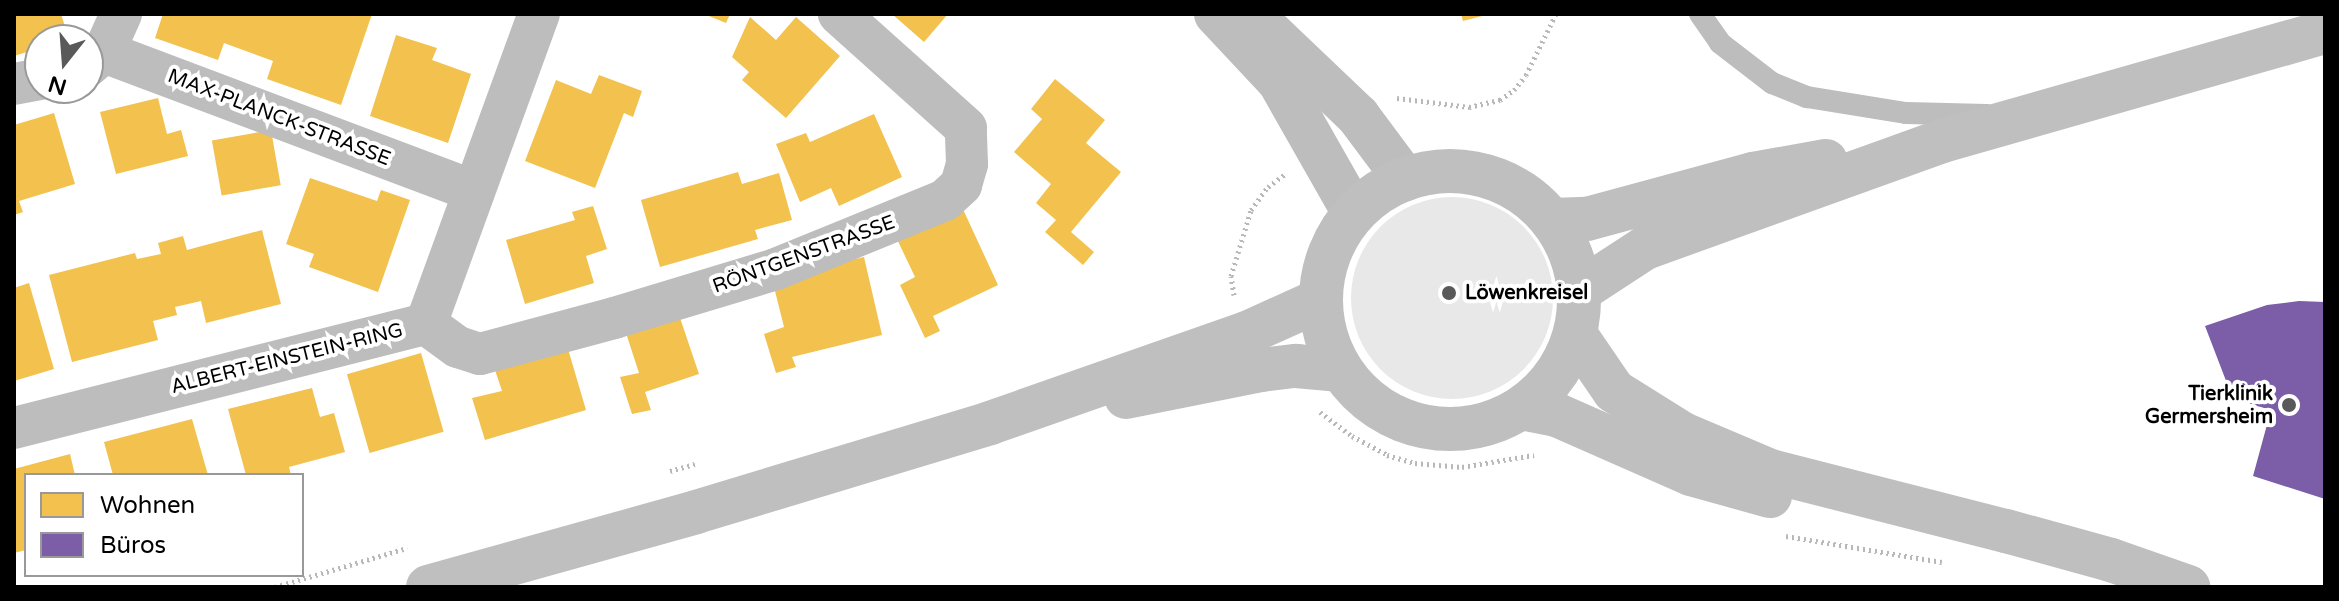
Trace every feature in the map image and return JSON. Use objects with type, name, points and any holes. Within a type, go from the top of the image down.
[{"type":"main road","points":[[1579,291],[1645,248],[1942,141],[2325,32]]},
{"type":"main road","points":[[1552,220],[1587,219],[1753,174],[1942,141]]},
{"type":"main road","points":[[1444,171],[1485,175],[1522,192],[1552,220],[1571,254],[1579,291],[1575,334],[1563,363],[1545,388],[1521,408],[1490,423],[1457,429],[1423,427],[1391,415],[1363,396],[1341,370],[1325,337],[1320,300],[1324,269],[1335,239],[1354,213],[1377,193],[1405,179],[1444,171]]},
{"type":"main road","points":[[428,587],[696,512],[990,423],[1247,333],[1320,300]]},
{"type":"main road","points":[[1575,334],[1614,391],[1683,434],[1770,471],[2111,560],[2188,587]]},
{"type":"main road","points":[[990,423],[1261,370],[1296,366],[1341,370]]},
{"type":"main road","points":[[1521,408],[1557,415],[1691,474],[1756,493],[1828,509],[2006,531]]},
{"type":"street","points":[[104,45],[121,14]]},
{"type":"street","name":"ALBERT-EINSTEIN-RING","points":[[14,428],[426,324],[539,14]]},
{"type":"street","name":"RÖNTGENSTRASSE","points":[[426,324],[458,347],[480,354],[776,269],[945,200],[961,185],[967,164],[966,128],[839,14]]},
{"type":"street","points":[[1216,14],[1279,81],[1354,213]]},
{"type":"street","points":[[1250,14],[1358,116],[1405,179]]},
{"type":"street","name":"MAX-PLANCK-STRASSE","points":[[104,62],[473,191]]},
{"type":"lane","points":[[1700,14],[1720,43],[1772,83],[1807,97],[1906,113],[2025,116]]},
{"type":"path","points":[[1384,100],[1411,97],[1469,107],[1500,100],[1514,90],[1526,75],[1555,14]]},
{"type":"path","points":[[1234,297],[1231,276],[1251,210],[1268,187],[1289,170]]},
{"type":"shaded area","points":[[1452,197],[1491,204],[1524,226],[1546,259],[1553,298],[1546,337],[1524,370],[1491,392],[1452,399],[1413,392],[1380,370],[1358,337],[1351,298],[1358,259],[1380,226],[1413,204]]},
{"type":"building: Wohnen","points":[[14,14],[61,14],[64,24],[24,24],[24,53],[14,56]]},
{"type":"building: Wohnen","points":[[163,14],[372,14],[341,105],[267,79],[273,61],[224,43],[218,60],[155,38]]},
{"type":"building: Wohnen","points":[[704,14],[730,14],[726,23]]},
{"type":"building: Wohnen","points":[[892,14],[948,14],[924,42]]},
{"type":"building: Wohnen","points":[[1461,14],[1486,14],[1486,15],[1463,21]]},
{"type":"building: Wohnen","points":[[750,17],[776,40],[796,17],[840,56],[786,118],[742,80],[749,72],[732,57]]},
{"type":"building: Wohnen","points":[[396,35],[437,48],[432,60],[471,74],[448,143],[370,116]]},
{"type":"building: Wohnen","points":[[599,75],[642,91],[633,117],[624,113],[595,188],[525,161],[556,80],[591,94]]},
{"type":"building: Wohnen","points":[[1055,79],[1105,120],[1086,143],[1121,172],[1071,232],[1094,252],[1083,265],[1045,232],[1056,220],[1036,203],[1051,184],[1014,152],[1042,119],[1031,109]]},
{"type":"building: Wohnen","points":[[158,98],[167,134],[181,130],[188,156],[116,174],[100,112]]},
{"type":"building: Wohnen","points":[[54,113],[75,184],[19,201],[23,212],[14,215],[14,125]]},
{"type":"building: Wohnen","points":[[874,114],[902,177],[839,206],[831,188],[800,202],[776,144],[806,133],[810,142]]},
{"type":"building: Wohnen","points":[[271,130],[281,185],[222,196],[212,140]]},
{"type":"building: Wohnen","points":[[738,172],[742,184],[779,173],[792,220],[755,230],[758,239],[660,267],[641,200]]},
{"type":"building: Wohnen","points":[[310,178],[377,201],[381,190],[410,200],[378,292],[309,267],[314,254],[286,244]]},
{"type":"building: Wohnen","points":[[961,205],[998,285],[933,316],[940,331],[925,338],[900,285],[915,277],[895,235]]},
{"type":"building: Wohnen","points":[[593,206],[607,249],[586,256],[594,283],[525,304],[506,240],[575,220],[572,212]]},
{"type":"building: Wohnen","points":[[262,230],[281,304],[206,323],[201,301],[175,307],[177,315],[153,321],[158,340],[72,362],[49,275],[135,253],[137,259],[161,254],[158,243],[183,236],[187,250]]},
{"type":"building: Wohnen","points":[[864,257],[882,335],[792,357],[796,367],[776,373],[764,334],[784,327],[772,279]]},
{"type":"building: Wohnen","points":[[29,283],[54,369],[14,381],[14,288]]},
{"type":"building: Wohnen","points":[[678,312],[699,374],[645,392],[651,410],[632,414],[620,377],[639,373],[625,330]]},
{"type":"building: Wohnen","points":[[568,349],[586,410],[485,440],[472,398],[502,391],[495,370]]},
{"type":"building: Wohnen","points":[[421,353],[444,432],[370,453],[347,374]]},
{"type":"building: Wohnen","points":[[312,388],[320,417],[334,413],[345,452],[289,467],[290,473],[245,473],[228,409]]},
{"type":"building: Wohnen","points":[[192,419],[207,473],[112,473],[104,442]]},
{"type":"building: Wohnen","points":[[70,454],[75,473],[24,473],[24,550],[14,553],[14,469]]},
{"type":"building: Büros","name":"Tierklinik Germersheim","points":[[2325,302],[2325,499],[2253,476],[2271,410],[2233,399],[2205,326],[2267,305]]},
{"type":"place","name":"Löwenkreisel","points":[[1449,293]]},
{"type":"place","name":"Tierklinik Germersheim","points":[[2289,405]]}]
